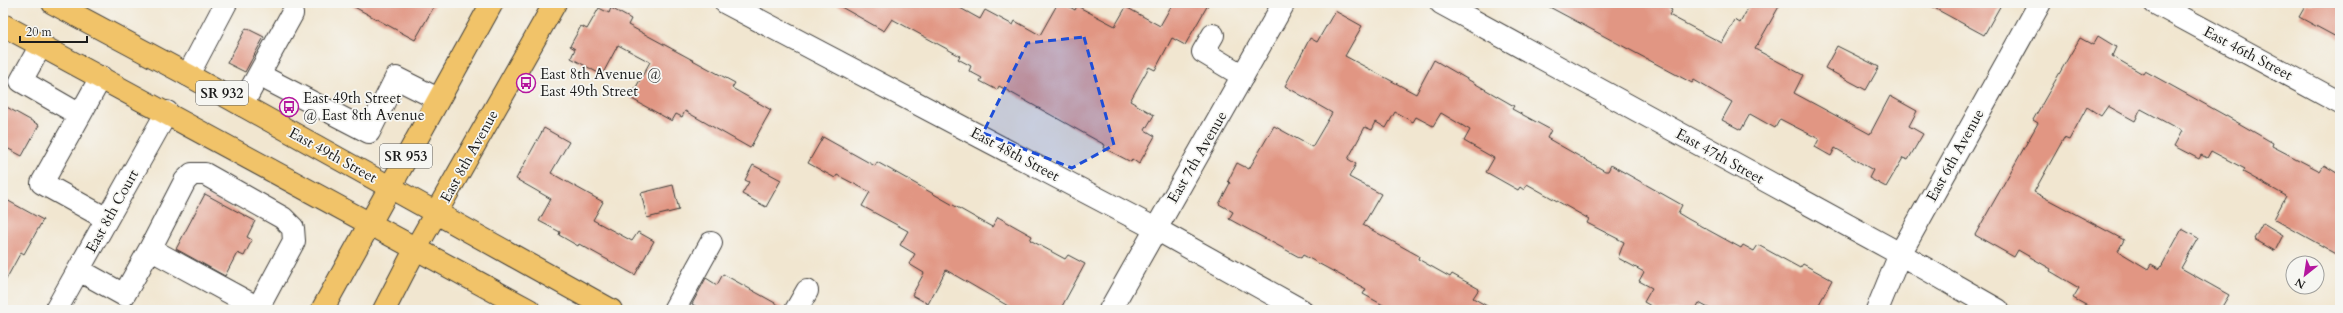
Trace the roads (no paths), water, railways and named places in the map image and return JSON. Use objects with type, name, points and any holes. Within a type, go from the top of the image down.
[{"type":"main road","name":"East 49th Street","points":[[53,3],[390,186],[611,310]]},
{"type":"main road","name":"SR 953","points":[[322,310],[369,222],[492,3]]},
{"type":"main road","name":"East 8th Avenue","points":[[384,310],[416,248],[555,3]]},
{"type":"main road","name":"SR 932","points":[[3,25],[167,112],[529,310]]},
{"type":"street","points":[[188,75],[226,3]]},
{"type":"street","name":"East 48th Street","points":[[726,3],[1156,229],[1301,310]]},
{"type":"street","name":"East 7th Avenue","points":[[1110,310],[1284,3]]},
{"type":"street","name":"East 47th Street","points":[[1441,3],[1900,254],[1998,310]]},
{"type":"street","name":"East 6th Avenue","points":[[1877,310],[1900,254],[2040,3]]},
{"type":"street","name":"East 46th Street","points":[[2155,3],[2340,103]]},
{"type":"street","points":[[242,105],[292,14]]},
{"type":"street","points":[[1213,35],[1203,52],[1243,76]]},
{"type":"street","points":[[41,45],[21,82],[80,115]]},
{"type":"street","points":[[258,76],[369,132],[396,78],[438,99]]},
{"type":"street","points":[[101,77],[42,183],[107,220]]},
{"type":"street","name":"East 8th Court","points":[[56,310],[167,112]]},
{"type":"street","points":[[79,270],[124,295],[150,249],[185,181],[192,174],[205,174],[283,218],[293,228],[294,241],[260,309],[150,249]]},
{"type":"street","points":[[674,310],[711,243]]},
{"type":"street","points":[[796,310],[807,291]]},
{"type":"place","name":"East 8th Avenue @ East 49th Street","points":[[526,83]]},
{"type":"place","name":"East 49th Street @ East 8th Avenue","points":[[289,107]]}]
